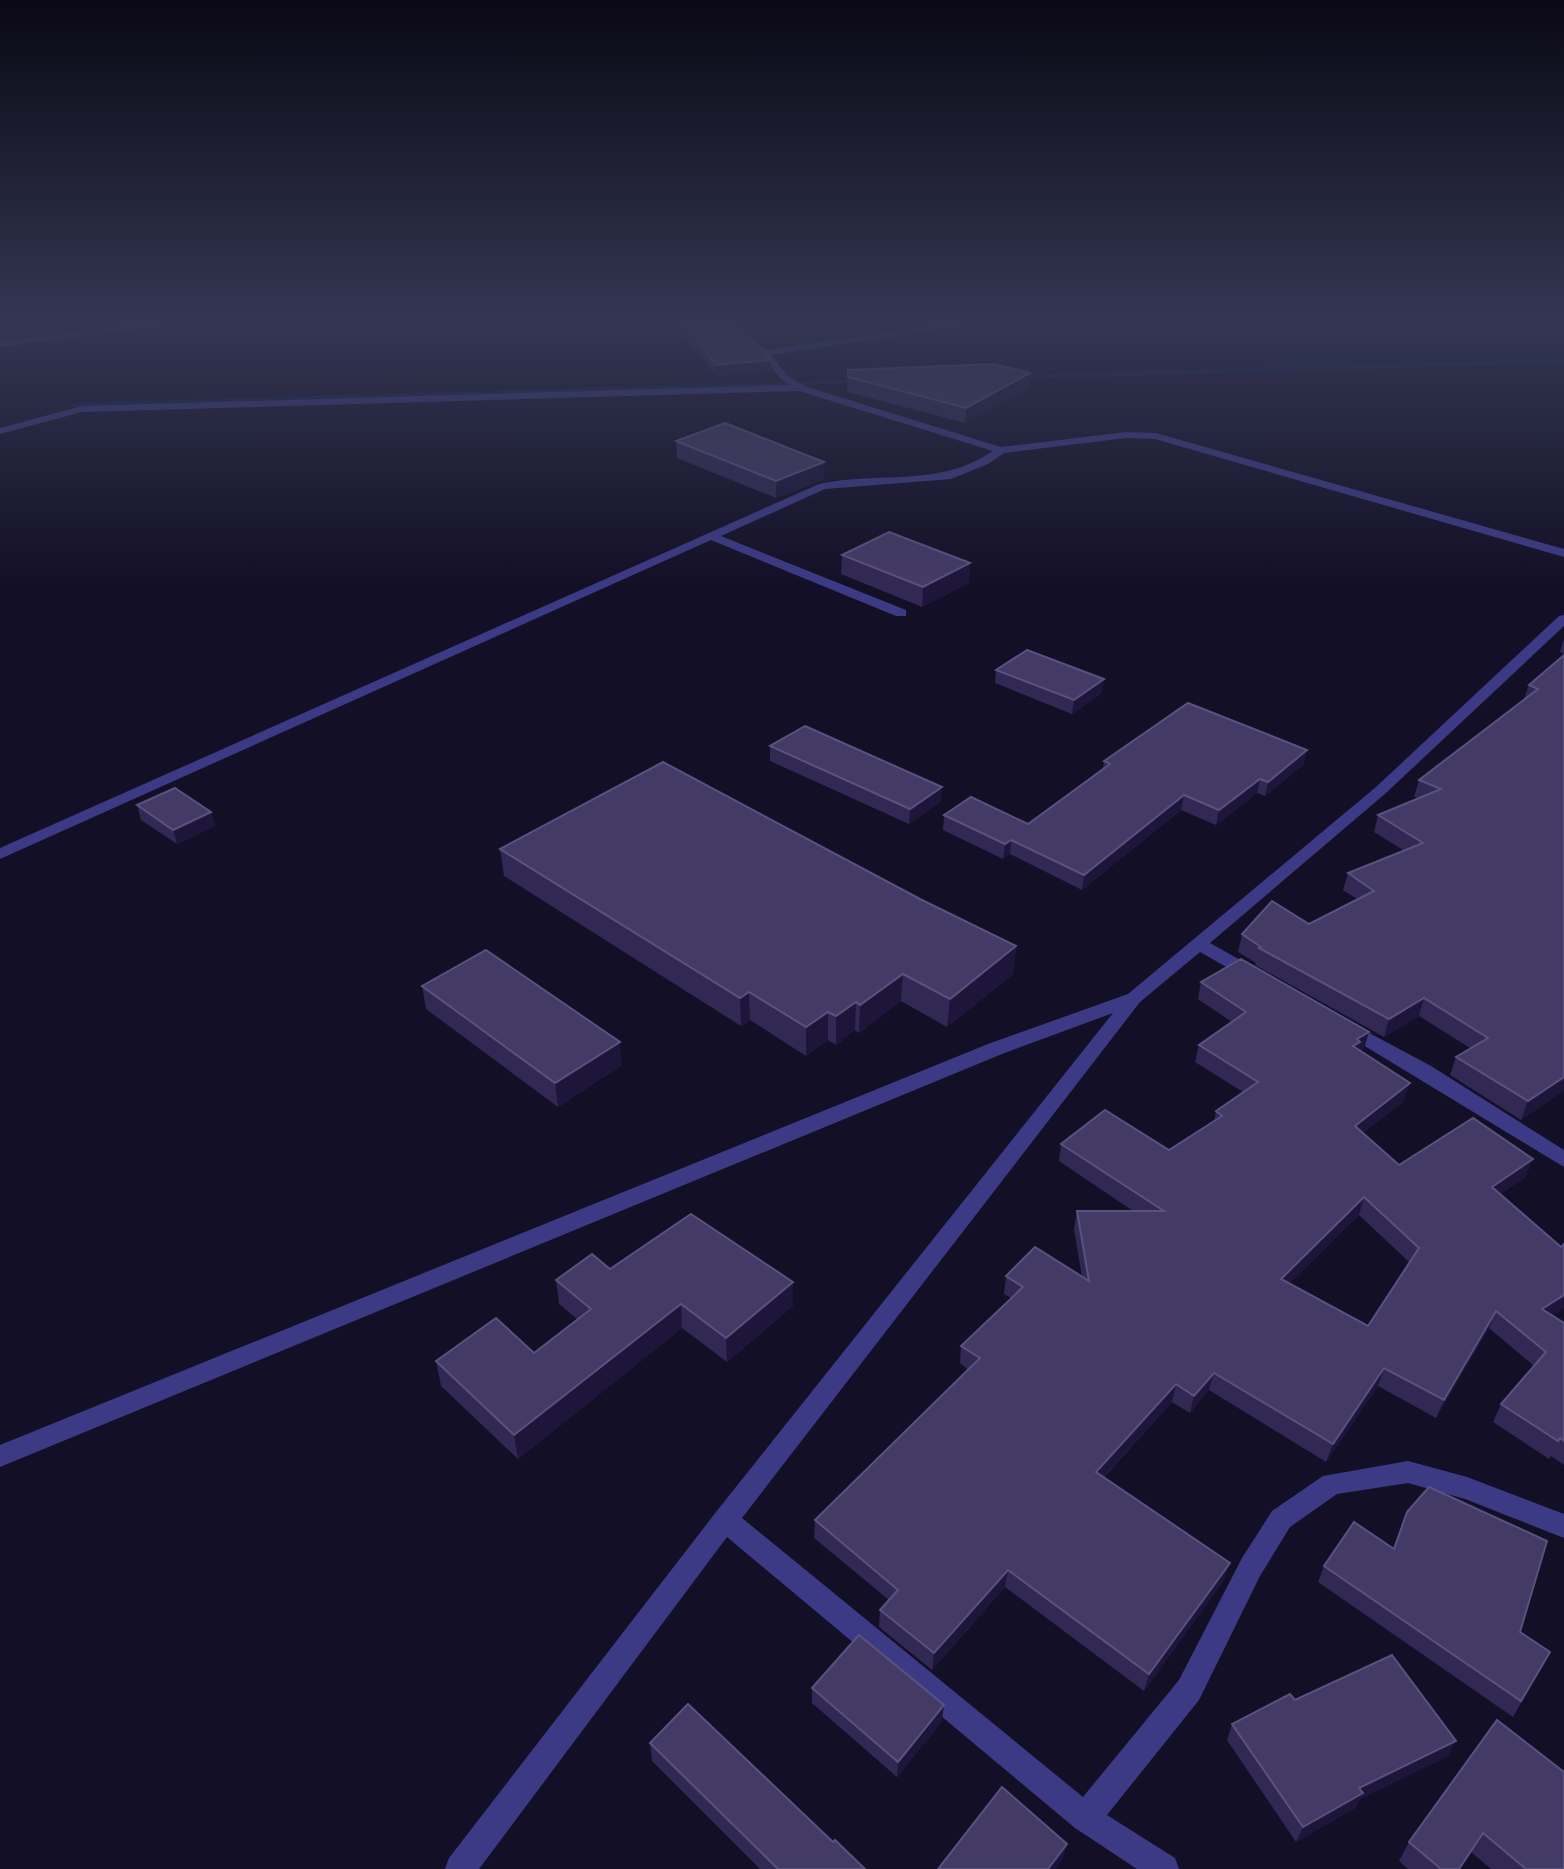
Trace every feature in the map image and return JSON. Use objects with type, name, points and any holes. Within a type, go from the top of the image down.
[{"type":"street","points":[[0,431],[74,410]]},
{"type":"street","points":[[868,410],[1001,450],[1126,435],[1156,436],[1564,553]]},
{"type":"street","points":[[0,855],[823,486],[951,476],[984,462],[1001,450]]},
{"type":"street","points":[[712,536],[901,613]]},
{"type":"street","points":[[460,1869],[725,1520],[1134,998],[1381,790],[1564,619]]},
{"type":"street","points":[[1197,943],[1269,984]]},
{"type":"street","points":[[0,1456],[995,1048],[1134,998]]},
{"type":"street","points":[[1328,1017],[1560,1151]]},
{"type":"street","points":[[1085,1818],[1189,1690],[1251,1567],[1281,1519],[1332,1484],[1408,1472],[1467,1488],[1564,1526]]},
{"type":"street","points":[[725,1520],[1085,1818],[1164,1869]]},
{"type":"building","points":[[725,423],[824,462],[776,481],[676,441]]},
{"type":"building","points":[[889,532],[970,563],[923,587],[842,555]]},
{"type":"building","points":[[1027,650],[1104,679],[1074,700],[996,670]]},
{"type":"building","points":[[1564,655],[1564,1077],[1528,1101],[1456,1057],[1488,1038],[1424,998],[1389,1019],[1259,948],[1261,947],[1242,934],[1272,901],[1309,924],[1374,891],[1348,873],[1423,843],[1378,815],[1441,789],[1419,780],[1538,689],[1529,685]]},
{"type":"building","points":[[1188,703],[1307,750],[1268,782],[1260,779],[1219,810],[1184,795],[1084,875],[1011,840],[1005,844],[944,815],[971,797],[1028,824],[1110,764],[1104,761]]},
{"type":"building","points":[[805,726],[942,787],[910,809],[770,746]]},
{"type":"building","points":[[663,762],[920,899],[1016,946],[950,999],[903,974],[860,1005],[856,1002],[836,1016],[828,1012],[806,1027],[749,992],[740,998],[500,849]]},
{"type":"building","points":[[175,788],[211,812],[173,830],[137,805]]},
{"type":"building","points":[[486,950],[620,1042],[555,1083],[422,986]]},
{"type":"building","points":[[1241,959],[1369,1032],[1357,1039],[1360,1042],[1353,1046],[1410,1083],[1355,1126],[1399,1165],[1473,1118],[1533,1159],[1492,1187],[1561,1247],[1564,1244],[1564,1295],[1542,1309],[1564,1323],[1564,1441],[1560,1438],[1558,1441],[1501,1404],[1546,1352],[1496,1311],[1444,1400],[1384,1368],[1333,1444],[1214,1373],[1194,1396],[1176,1384],[1096,1472],[1230,1563],[1149,1674],[1008,1570],[934,1653],[880,1610],[898,1590],[815,1520],[980,1358],[961,1346],[1023,1287],[1006,1276],[1035,1247],[1089,1281],[1077,1211],[1164,1211],[1061,1144],[1105,1110],[1169,1150],[1222,1116],[1216,1111],[1258,1082],[1199,1045],[1246,1012],[1201,982]],"holes":[[[1364,1197],[1419,1248],[1368,1326],[1281,1279]]]},
{"type":"building","points":[[691,1214],[793,1282],[726,1338],[681,1304],[514,1435],[436,1361],[496,1318],[534,1353],[591,1309],[556,1280],[592,1254],[610,1269]]},
{"type":"building","points":[[1429,1487],[1547,1541],[1520,1632],[1550,1652],[1521,1701],[1324,1566],[1354,1522],[1394,1549],[1407,1512]]},
{"type":"building","points":[[859,1635],[944,1705],[898,1762],[812,1688]]},
{"type":"building","points":[[1392,1655],[1456,1741],[1359,1788],[1363,1793],[1303,1827],[1232,1724],[1290,1694],[1295,1700]]},
{"type":"building","points":[[688,1704],[865,1869],[778,1869],[650,1743]]},
{"type":"building","points":[[1497,1720],[1564,1772],[1564,1869],[1526,1869],[1483,1833],[1459,1869],[1441,1869],[1409,1842]]},
{"type":"building","points":[[1002,1787],[1067,1844],[1048,1869],[938,1869]]}]
